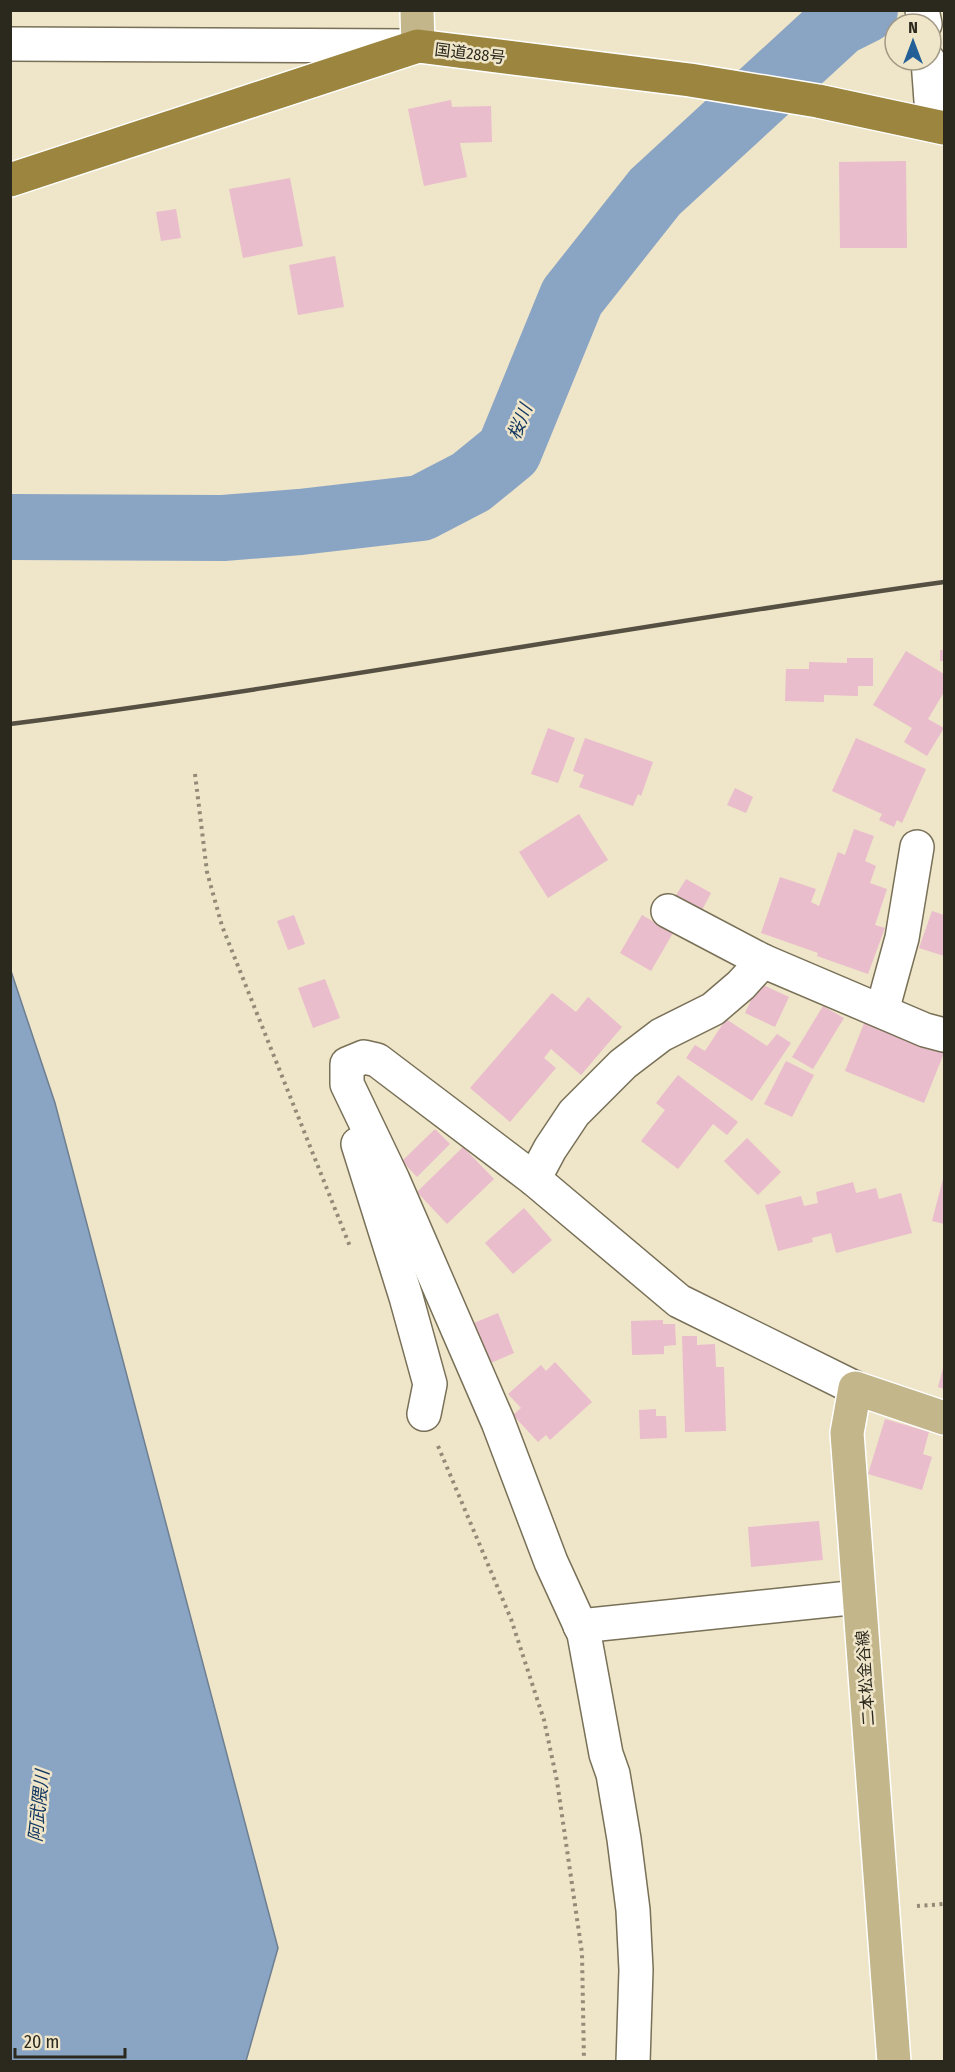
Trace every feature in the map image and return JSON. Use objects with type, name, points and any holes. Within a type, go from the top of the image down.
[{"type":"highway","name":"国道288号","points":[[10,180],[418,46],[690,80],[818,100],[945,128]]},
{"type":"main road","points":[[417,10],[418,46]]},
{"type":"main road","points":[[855,1388],[945,1418]]},
{"type":"main road","name":"二本松金谷線","points":[[855,1388],[847,1433],[894,2061]]},
{"type":"street","points":[[10,44],[418,46]]},
{"type":"street","points":[[929,72],[931,101],[945,122]]},
{"type":"street","points":[[882,1011],[902,938],[917,847]]},
{"type":"street","points":[[668,911],[763,960],[926,1030],[945,1035]]},
{"type":"street","points":[[534,1179],[550,1149],[574,1113],[623,1064],[661,1035],[713,1010],[741,985],[763,960]]},
{"type":"street","points":[[633,2061],[636,1970],[633,1911],[613,1774],[606,1754],[584,1634],[551,1562],[498,1422],[393,1180],[347,1084],[347,1064],[364,1057],[376,1060],[534,1179],[679,1301],[855,1388]]},
{"type":"street","points":[[356,1104],[358,1144],[406,1297],[430,1384],[424,1414]]},
{"type":"street","points":[[580,1626],[860,1597]]},
{"type":"water","name":"阿武隈川","points":[[11,971],[55,1103],[278,1948],[246,2061],[11,2061]]},
{"type":"building","points":[[451,100],[452,107],[491,106],[492,142],[460,143],[467,177],[424,186],[408,109]]},
{"type":"building","points":[[906,161],[907,248],[840,248],[839,162]]},
{"type":"building","points":[[290,178],[303,246],[243,258],[229,189]]},
{"type":"building","points":[[176,209],[181,238],[161,241],[156,212]]},
{"type":"building","points":[[335,256],[344,307],[298,315],[289,265]]},
{"type":"building","points":[[940,650],[944,650],[944,661],[940,661]]},
{"type":"building","points":[[906,651],[944,674],[944,692],[928,719],[944,728],[927,756],[904,742],[912,728],[873,705]]},
{"type":"building","points":[[847,658],[873,658],[873,686],[858,686],[858,696],[824,695],[824,702],[785,701],[786,669],[809,669],[809,662],[847,663]]},
{"type":"building","points":[[548,728],[575,738],[558,783],[531,774]]},
{"type":"building","points":[[585,738],[653,762],[641,796],[638,794],[633,806],[579,787],[584,775],[573,771]]},
{"type":"building","points":[[856,738],[926,769],[902,823],[897,820],[894,827],[879,820],[882,814],[832,791]]},
{"type":"building","points":[[735,788],[753,797],[746,813],[727,805]]},
{"type":"building","points":[[579,814],[608,860],[548,898],[519,852]]},
{"type":"building","points":[[854,829],[874,836],[865,861],[876,866],[870,883],[887,889],[875,925],[885,928],[868,974],[761,933],[780,877],[816,889],[811,902],[819,906],[838,852],[845,855]]},
{"type":"building","points":[[686,879],[711,893],[701,912],[675,897]]},
{"type":"building","points":[[932,911],[944,915],[944,956],[919,948]]},
{"type":"building","points":[[294,915],[305,944],[288,950],[277,921]]},
{"type":"building","points":[[642,915],[673,933],[651,971],[620,953]]},
{"type":"building","points":[[325,979],[340,1018],[313,1028],[298,988]]},
{"type":"building","points":[[759,983],[789,997],[775,1027],[745,1013]]},
{"type":"building","points":[[552,993],[576,1012],[588,997],[622,1027],[581,1075],[551,1049],[544,1058],[556,1068],[510,1122],[470,1088]]},
{"type":"building","points":[[823,1006],[844,1018],[813,1069],[792,1057]]},
{"type":"building","points":[[726,1019],[767,1046],[777,1034],[791,1043],[752,1101],[686,1058],[695,1045],[705,1051]]},
{"type":"building","points":[[865,1021],[944,1053],[924,1103],[845,1071]]},
{"type":"building","points":[[786,1061],[814,1075],[792,1117],[764,1104]]},
{"type":"building","points":[[678,1075],[738,1122],[727,1135],[713,1124],[678,1169],[641,1141],[665,1110],[656,1103]]},
{"type":"building","points":[[435,1129],[450,1144],[417,1177],[402,1161]]},
{"type":"building","points":[[747,1138],[781,1172],[758,1195],[724,1161]]},
{"type":"building","points":[[463,1147],[494,1179],[447,1224],[417,1192]]},
{"type":"building","points":[[944,1175],[944,1224],[932,1221]]},
{"type":"building","points":[[853,1182],[856,1193],[876,1188],[879,1199],[901,1193],[912,1233],[836,1253],[831,1233],[812,1238],[813,1242],[778,1251],[765,1205],[801,1196],[804,1206],[818,1203],[816,1192]]},
{"type":"building","points":[[524,1208],[552,1240],[513,1274],[485,1243]]},
{"type":"building","points":[[498,1313],[514,1353],[491,1363],[474,1323]]},
{"type":"building","points":[[663,1320],[663,1324],[675,1324],[676,1345],[664,1346],[664,1354],[632,1355],[631,1321]]},
{"type":"building","points":[[682,1336],[697,1336],[697,1345],[715,1344],[716,1367],[724,1367],[726,1431],[685,1432]]},
{"type":"building","points":[[555,1362],[592,1402],[550,1440],[546,1435],[538,1442],[513,1415],[521,1408],[508,1394],[541,1365],[546,1371]]},
{"type":"building","points":[[944,1364],[944,1389],[938,1387]]},
{"type":"building","points":[[656,1409],[656,1416],[666,1416],[667,1438],[640,1439],[639,1410]]},
{"type":"building","points":[[885,1419],[929,1432],[923,1454],[932,1457],[922,1490],[868,1474]]},
{"type":"building","points":[[819,1521],[823,1560],[751,1567],[748,1527]]},
{"type":"waterway","name":"桜川","points":[[10,527],[223,528],[300,522],[421,508],[471,482],[509,451],[572,297],[655,192],[839,23],[865,10]]},
{"type":"railway","points":[[10,724],[244,691],[944,582]]}]
